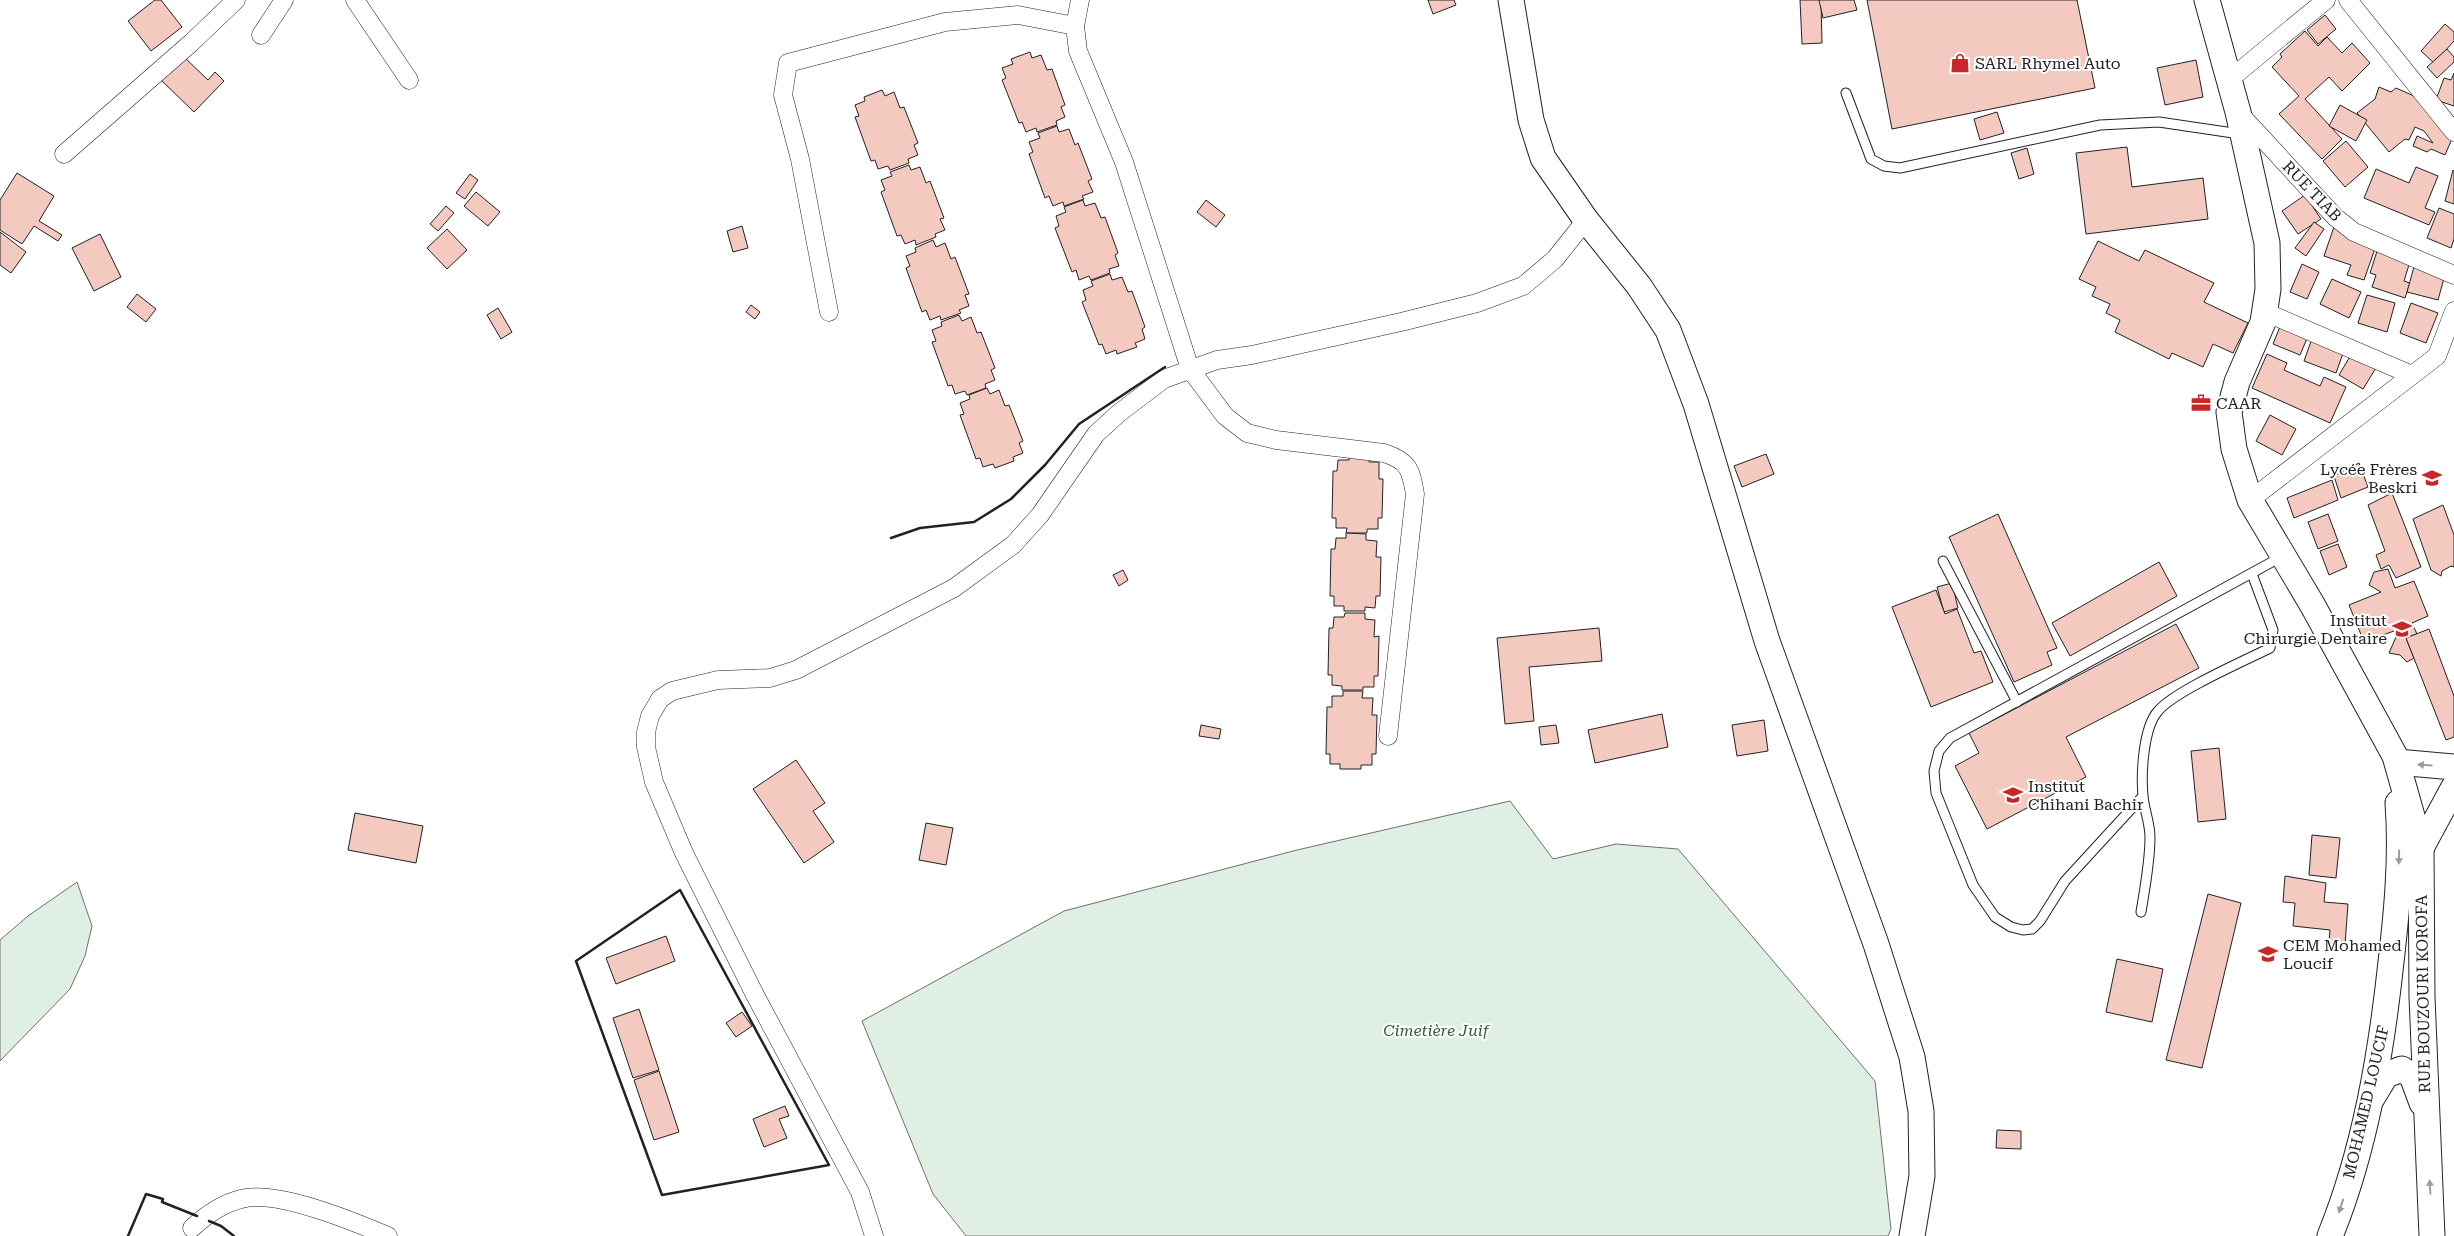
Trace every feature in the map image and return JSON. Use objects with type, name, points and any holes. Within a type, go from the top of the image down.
[{"type":"main road","points":[[1511,0],[1531,120],[1543,158],[1586,220],[1639,286],[1668,330],[1696,404],[1767,641],[1876,944],[1912,1057],[1921,1111],[1922,1176],[1912,1236]]},
{"type":"main road","points":[[2207,0],[2230,79],[2267,243],[2268,288],[2260,330],[2237,382],[2229,412],[2234,449],[2250,500],[2284,555],[2396,759],[2454,767]]},
{"type":"main road","name":"RUE BOUZOURI KOROFA","points":[[2396,759],[2421,848],[2426,1112],[2432,1236]]},
{"type":"main road","name":"MOHAMED LOUCIF","points":[[2330,1236],[2341,1208],[2369,1102],[2384,1028],[2398,901],[2400,822],[2396,759]]},
{"type":"main road","points":[[2421,848],[2454,787]]},
{"type":"main road","points":[[2369,1102],[2386,1075],[2402,1069],[2412,1076],[2426,1112]]},
{"type":"street","points":[[64,154],[191,43],[236,0]]},
{"type":"street","points":[[261,35],[284,0]]},
{"type":"street","points":[[355,0],[409,80]]},
{"type":"street","points":[[1080,0],[1075,26],[1078,51],[1124,162],[1190,369],[1225,416],[1247,432],[1276,440],[1384,453],[1401,458],[1412,476],[1415,494],[1388,736]]},
{"type":"street","points":[[2230,79],[2326,0]]},
{"type":"street","points":[[2348,0],[2454,132]]},
{"type":"street","points":[[829,312],[800,159],[783,95],[788,62],[945,22],[1018,15],[1075,26]]},
{"type":"street","name":"RUE TIAB","points":[[2240,123],[2335,217],[2354,232],[2454,274]]},
{"type":"street","points":[[874,1236],[860,1192],[754,993],[684,853],[654,782],[646,747],[646,732],[650,716],[660,699],[672,691],[718,680],[770,678],[796,670],[954,588],[1012,545],[1040,515],[1096,434],[1119,413],[1164,379],[1216,360],[1252,355],[1401,322],[1477,303],[1523,286],[1555,259],[1586,220]]},
{"type":"street","points":[[2250,500],[2437,356],[2454,311]]},
{"type":"street","points":[[2264,312],[2412,375]]},
{"type":"street","points":[[192,1228],[208,1213],[242,1198],[270,1197],[353,1221],[388,1236]]},
{"type":"lane","points":[[1846,93],[1872,159],[1884,166],[1900,168],[2100,125],[2159,122],[2240,123]]},
{"type":"lane","points":[[2143,796],[2065,881],[2040,921],[2032,929],[2023,930],[2011,927],[1995,917],[1973,885],[1936,793],[1934,772],[1939,751],[1950,738],[2284,555]]},
{"type":"lane","points":[[1944,561],[2017,702]]},
{"type":"lane","points":[[2141,912],[2150,849],[2150,834],[2143,796],[2143,768],[2149,728],[2158,711],[2180,694],[2270,648],[2273,630],[2252,574]]},
{"type":"green space","name":"Cimetière Juif","points":[[1510,801],[1553,859],[1616,844],[1678,849],[1875,1081],[1891,1229],[1888,1236],[966,1236],[933,1194],[862,1021],[1064,911],[1297,850]]},
{"type":"green space","points":[[77,882],[92,926],[85,956],[70,989],[0,1061],[0,940],[28,916]]},
{"type":"building","points":[[155,0],[161,0],[182,27],[151,51],[128,21]]},
{"type":"building","points":[[1428,0],[1454,0],[1456,5],[1433,14]]},
{"type":"building","points":[[1800,0],[1821,0],[1822,43],[1802,44]]},
{"type":"building","points":[[1819,0],[1854,0],[1857,10],[1823,18]]},
{"type":"building","points":[[1867,0],[2077,0],[2095,88],[1892,129]]},
{"type":"building","points":[[2325,15],[2336,29],[2318,44],[2307,30]]},
{"type":"building","points":[[2445,24],[2454,32],[2454,41],[2434,63],[2421,51]]},
{"type":"building","points":[[2305,31],[2318,46],[2327,37],[2342,53],[2352,43],[2370,63],[2342,91],[2329,77],[2305,99],[2342,139],[2322,159],[2279,114],[2299,96],[2272,67],[2282,57],[2280,54]]},
{"type":"building","points":[[2447,49],[2454,57],[2454,62],[2437,78],[2427,67]]},
{"type":"building","points":[[1030,52],[1032,58],[1041,55],[1047,70],[1052,69],[1065,105],[1061,107],[1065,117],[1056,121],[1057,125],[1037,132],[1036,128],[1026,132],[1022,122],[1019,123],[1002,80],[1006,78],[1002,68],[1013,64],[1011,59]]},
{"type":"building","points":[[183,56],[208,80],[215,72],[224,81],[194,112],[160,79]]},
{"type":"building","points":[[2196,60],[2203,97],[2165,105],[2157,68]]},
{"type":"building","points":[[2454,73],[2454,106],[2436,100],[2444,78],[2451,80]]},
{"type":"building","points":[[2379,87],[2391,92],[2396,88],[2414,96],[2454,134],[2445,155],[2431,149],[2427,152],[2413,146],[2417,136],[2433,143],[2424,131],[2415,127],[2409,140],[2405,139],[2389,152],[2357,113],[2375,99]]},
{"type":"building","points":[[882,90],[885,96],[894,92],[900,108],[904,107],[918,143],[914,145],[918,155],[908,159],[909,163],[890,170],[888,166],[878,169],[875,160],[871,161],[855,117],[859,116],[855,105],[865,101],[864,97]]},
{"type":"building","points":[[2340,105],[2367,120],[2356,141],[2329,126]]},
{"type":"building","points":[[1997,112],[2004,133],[1980,140],[1974,119]]},
{"type":"building","points":[[1057,126],[1059,132],[1069,129],[1075,145],[1078,143],[1092,179],[1088,181],[1093,192],[1082,196],[1084,199],[1064,206],[1063,202],[1053,206],[1049,196],[1045,198],[1029,154],[1033,152],[1029,142],[1040,138],[1038,133]]},
{"type":"building","points":[[2346,141],[2368,167],[2345,187],[2323,161]]},
{"type":"building","points":[[2127,147],[2132,187],[2203,178],[2208,219],[2086,234],[2076,153]]},
{"type":"building","points":[[2027,148],[2034,174],[2019,179],[2011,153]]},
{"type":"building","points":[[909,165],[911,170],[920,167],[926,183],[930,181],[944,218],[940,219],[945,230],[935,234],[936,237],[916,245],[915,240],[905,244],[901,235],[897,236],[881,192],[885,190],[881,180],[892,176],[890,172]]},
{"type":"building","points":[[2416,167],[2438,176],[2425,208],[2435,212],[2429,225],[2364,198],[2376,169],[2409,183]]},
{"type":"building","points":[[2454,171],[2454,204],[2445,201]]},
{"type":"building","points":[[17,173],[54,196],[39,221],[62,235],[58,241],[34,226],[22,244],[0,230],[0,200]]},
{"type":"building","points":[[470,174],[478,180],[465,199],[456,193]]},
{"type":"building","points":[[476,192],[500,212],[488,226],[464,206]]},
{"type":"building","points":[[2305,195],[2321,219],[2298,234],[2282,211]]},
{"type":"building","points":[[1083,200],[1085,206],[1095,203],[1101,218],[1105,217],[1118,253],[1115,255],[1119,266],[1109,269],[1110,273],[1091,280],[1089,276],[1079,280],[1076,270],[1072,272],[1055,228],[1059,226],[1056,216],[1066,212],[1064,207]]},
{"type":"building","points":[[1206,200],[1225,215],[1216,227],[1197,212]]},
{"type":"building","points":[[446,206],[454,213],[438,231],[430,224]]},
{"type":"building","points":[[2439,208],[2454,214],[2454,239],[2451,248],[2427,238]]},
{"type":"building","points":[[2337,218],[2378,240],[2364,280],[2347,275],[2351,265],[2324,256]]},
{"type":"building","points":[[2314,222],[2324,229],[2306,256],[2295,248]]},
{"type":"building","points":[[742,226],[748,248],[733,252],[727,231]]},
{"type":"building","points":[[447,229],[467,250],[447,269],[427,248]]},
{"type":"building","points":[[0,232],[26,252],[11,273],[0,265]]},
{"type":"building","points":[[100,234],[121,277],[94,291],[72,248]]},
{"type":"building","points":[[933,240],[936,247],[945,243],[951,259],[955,257],[969,294],[965,295],[969,306],[959,310],[961,313],[941,320],[940,316],[930,320],[926,310],[922,312],[906,268],[910,266],[906,256],[916,252],[915,248]]},
{"type":"building","points":[[2098,241],[2139,261],[2145,250],[2214,283],[2204,302],[2248,323],[2233,353],[2213,344],[2203,367],[2172,353],[2169,359],[2115,332],[2120,320],[2106,313],[2110,304],[2092,296],[2096,287],[2079,279]]},
{"type":"building","points":[[2379,245],[2412,255],[2404,281],[2410,283],[2405,298],[2372,287],[2376,275],[2370,273]]},
{"type":"building","points":[[2415,263],[2446,271],[2438,300],[2407,292]]},
{"type":"building","points":[[2302,264],[2319,272],[2307,299],[2290,292]]},
{"type":"building","points":[[1110,274],[1112,280],[1122,277],[1128,292],[1132,291],[1145,327],[1142,329],[1145,339],[1135,343],[1137,347],[1117,354],[1116,350],[1106,354],[1102,344],[1099,345],[1082,302],[1086,300],[1083,290],[1093,286],[1091,281]]},
{"type":"building","points":[[2332,279],[2361,292],[2349,318],[2320,304]]},
{"type":"building","points":[[137,294],[156,309],[146,322],[127,307]]},
{"type":"building","points":[[2367,295],[2395,303],[2387,332],[2358,323]]},
{"type":"building","points":[[2411,303],[2438,313],[2426,343],[2400,333]]},
{"type":"building","points":[[751,305],[760,312],[755,319],[746,312]]},
{"type":"building","points":[[498,308],[512,332],[501,339],[487,315]]},
{"type":"building","points":[[959,315],[962,321],[971,317],[977,333],[981,332],[995,368],[991,370],[995,380],[985,384],[986,388],[967,395],[965,391],[955,394],[952,385],[948,386],[932,342],[936,341],[932,330],[942,326],[941,322]]},
{"type":"building","points":[[2284,317],[2311,329],[2300,355],[2273,344]]},
{"type":"building","points":[[2314,333],[2346,345],[2336,373],[2304,361]]},
{"type":"building","points":[[2355,348],[2379,363],[2363,389],[2339,375]]},
{"type":"building","points":[[2267,354],[2287,363],[2284,370],[2320,386],[2324,377],[2346,387],[2330,423],[2252,388]]},
{"type":"building","points":[[987,388],[990,394],[999,390],[1005,406],[1009,405],[1023,441],[1019,443],[1023,453],[1013,457],[1014,461],[995,468],[993,464],[983,467],[980,458],[976,459],[960,415],[964,414],[960,403],[970,399],[969,395]]},
{"type":"building","points":[[2270,415],[2296,429],[2282,455],[2256,441]]},
{"type":"building","points":[[1766,454],[1774,474],[1742,487],[1734,466]]},
{"type":"building","points":[[1349,455],[1369,455],[1369,462],[1379,462],[1379,479],[1383,479],[1382,518],[1378,518],[1378,529],[1367,529],[1367,533],[1346,533],[1347,528],[1336,528],[1336,518],[1332,518],[1333,471],[1337,471],[1338,460],[1349,460]]},
{"type":"building","points":[[2359,463],[2368,487],[2341,498],[2334,476]]},
{"type":"building","points":[[2332,480],[2338,500],[2294,518],[2287,498]]},
{"type":"building","points":[[2392,493],[2421,567],[2396,578],[2389,565],[2381,569],[2376,555],[2385,551],[2368,505]]},
{"type":"building","points":[[2443,505],[2454,535],[2454,567],[2451,566],[2442,571],[2441,576],[2431,570],[2413,519]]},
{"type":"building","points":[[1998,514],[2057,648],[2047,652],[2052,665],[2014,682],[1949,537]]},
{"type":"building","points":[[2328,514],[2338,541],[2318,549],[2308,522]]},
{"type":"building","points":[[1346,533],[1366,534],[1366,540],[1377,541],[1376,557],[1381,557],[1380,596],[1376,596],[1375,608],[1365,607],[1365,611],[1344,611],[1344,606],[1334,606],[1334,596],[1330,596],[1331,549],[1335,549],[1336,538],[1346,538]]},
{"type":"building","points":[[2338,544],[2347,567],[2329,575],[2320,551]]},
{"type":"building","points":[[2159,562],[2177,596],[2070,656],[2052,623]]},
{"type":"building","points":[[2388,569],[2395,588],[2414,581],[2428,616],[2412,623],[2417,634],[2406,638],[2414,658],[2407,662],[2400,655],[2389,653],[2396,637],[2394,631],[2364,642],[2349,605],[2381,592],[2369,585],[2374,572]]},
{"type":"building","points":[[1123,570],[1128,580],[1119,586],[1113,575]]},
{"type":"building","points":[[1952,583],[1958,608],[1944,612],[1937,587]]},
{"type":"building","points":[[1936,590],[1945,614],[1957,609],[1974,653],[1981,651],[1993,682],[1931,707],[1892,607]]},
{"type":"building","points":[[1345,613],[1365,613],[1365,619],[1375,620],[1374,637],[1379,636],[1378,676],[1374,676],[1374,687],[1363,687],[1363,690],[1342,690],[1342,686],[1332,685],[1332,675],[1328,675],[1329,628],[1333,628],[1334,617],[1344,617]]},
{"type":"building","points":[[2176,624],[2199,668],[2066,737],[2086,777],[1987,829],[1955,766],[1979,753],[1969,733]]},
{"type":"building","points":[[1599,628],[1602,661],[1529,667],[1534,721],[1505,724],[1497,638]]},
{"type":"building","points":[[2429,629],[2454,696],[2454,737],[2446,740],[2406,638]]},
{"type":"building","points":[[1343,691],[1363,691],[1362,698],[1373,698],[1372,715],[1377,715],[1376,754],[1372,754],[1372,765],[1361,765],[1361,769],[1340,769],[1340,764],[1330,764],[1330,754],[1326,754],[1327,707],[1332,707],[1332,696],[1343,696]]},
{"type":"building","points":[[1662,714],[1668,747],[1595,763],[1588,730]]},
{"type":"building","points":[[1764,720],[1768,751],[1737,756],[1732,725]]},
{"type":"building","points":[[1201,725],[1221,729],[1219,739],[1199,736]]},
{"type":"building","points":[[1556,725],[1559,743],[1541,745],[1539,727]]},
{"type":"building","points":[[2219,748],[2226,819],[2198,822],[2191,751]]},
{"type":"building","points":[[796,760],[825,803],[813,811],[834,842],[804,863],[753,789]]},
{"type":"building","points":[[355,813],[423,826],[416,863],[348,850]]},
{"type":"building","points":[[926,823],[953,828],[946,865],[919,860]]},
{"type":"building","points":[[2312,835],[2340,838],[2336,878],[2309,875]]},
{"type":"building","points":[[2285,876],[2326,883],[2324,902],[2348,904],[2345,945],[2329,943],[2330,930],[2293,926],[2295,903],[2283,902]]},
{"type":"building","points":[[2208,894],[2241,903],[2202,1068],[2166,1060]]},
{"type":"building","points":[[666,936],[675,961],[616,984],[606,958]]},
{"type":"building","points":[[2117,959],[2163,969],[2152,1022],[2106,1012]]},
{"type":"building","points":[[639,1009],[659,1070],[633,1078],[613,1018]]},
{"type":"building","points":[[742,1012],[752,1026],[736,1037],[726,1023]]},
{"type":"building","points":[[659,1071],[679,1132],[654,1140],[634,1080]]},
{"type":"building","points":[[785,1106],[789,1116],[779,1119],[787,1138],[764,1147],[753,1119]]},
{"type":"building","points":[[1997,1130],[2021,1131],[2021,1149],[1996,1148]]},
{"type":"wall","points":[[891,538],[920,528],[974,522],[1011,499],[1045,465],[1079,424],[1165,367]]},
{"type":"wall","points":[[680,890],[829,1165],[662,1195],[576,961],[680,890]]},
{"type":"wall","points":[[128,1236],[146,1194],[163,1199],[162,1202],[197,1216]]},
{"type":"wall","points":[[209,1221],[221,1226],[234,1236]]},
{"type":"place","name":"SARL Rhymel Auto","points":[[1960,63]]},
{"type":"place","name":"CAAR","points":[[2201,403]]},
{"type":"place","name":"Lycée Frères Beskri","points":[[2432,478]]},
{"type":"place","name":"Institut Chirurgie Dentaire","points":[[2402,629]]},
{"type":"place","name":"Institut Chihani Bachir","points":[[2013,795]]},
{"type":"place","name":"CEM Mohamed Loucif","points":[[2268,954]]}]
